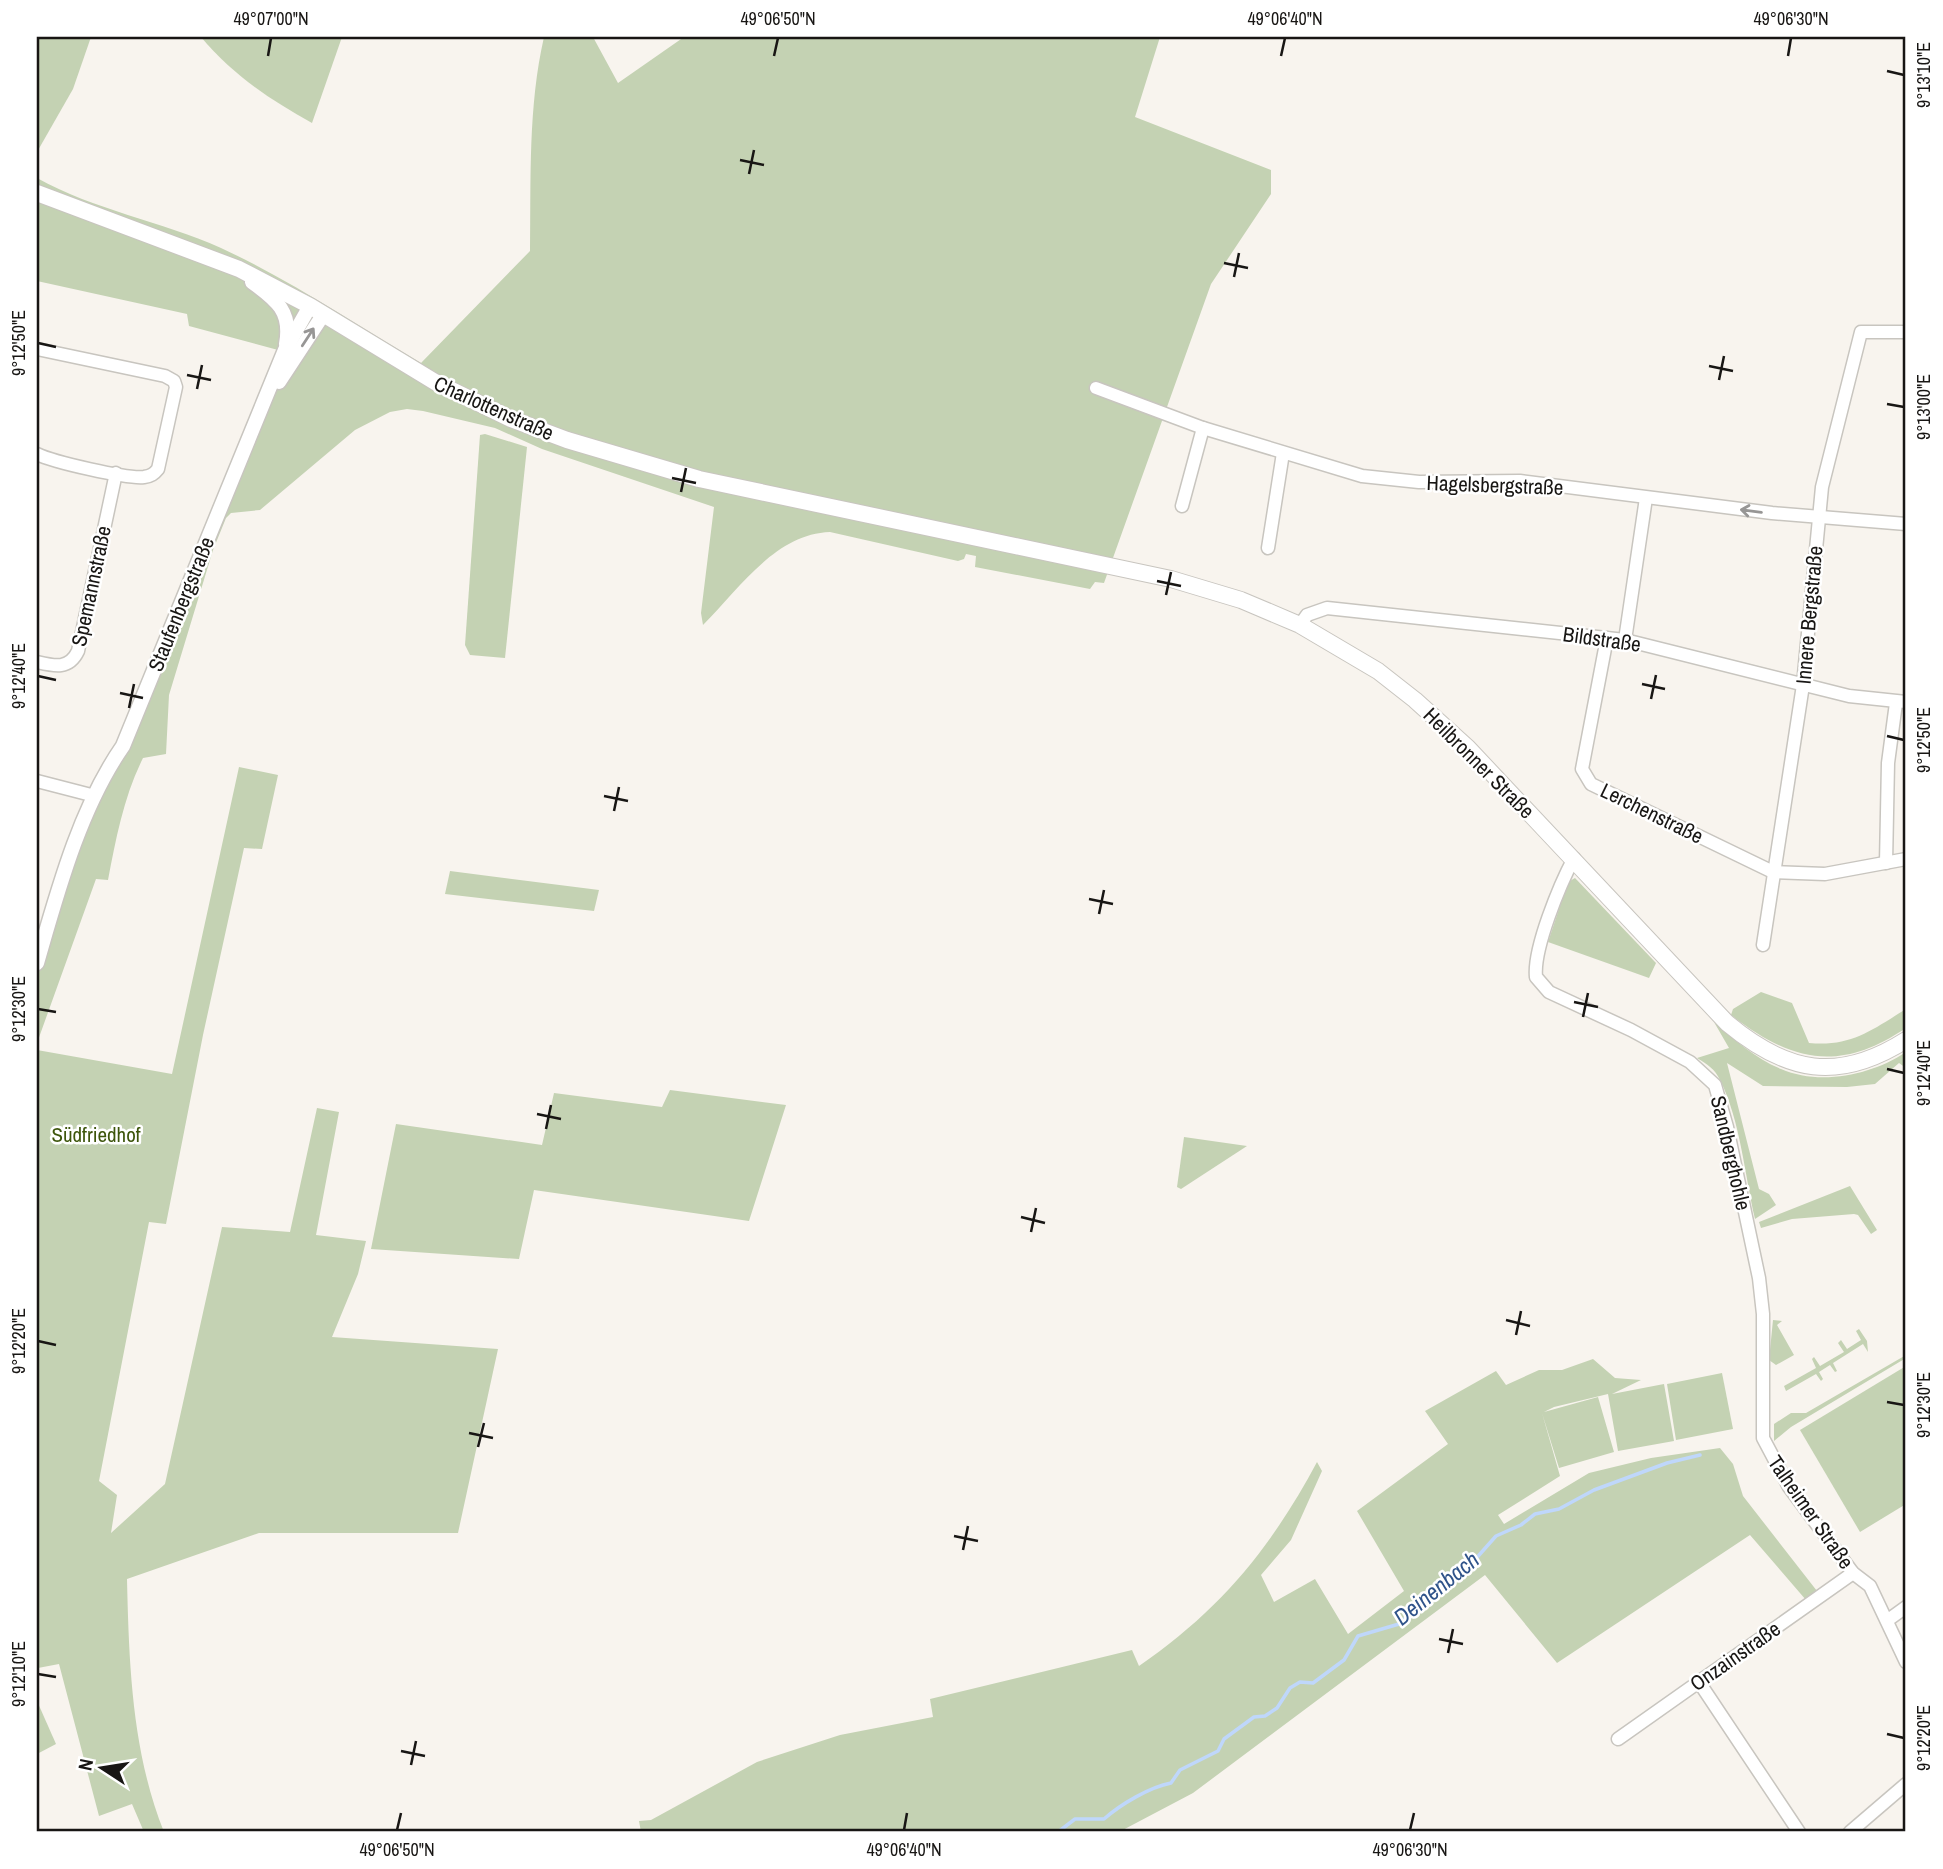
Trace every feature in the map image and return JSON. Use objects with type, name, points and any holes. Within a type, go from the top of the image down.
[{"type":"main road","name":"Charlottenstraße","points":[[37,193],[111,224],[239,269],[435,382],[511,419],[567,440],[699,479],[983,538]]},
{"type":"main road","name":"Heilbronner Straße","points":[[983,538],[1171,579],[1253,604],[1300,625],[1378,671],[1468,748],[1727,1023],[1755,1046],[1804,1066],[1834,1068],[1854,1066],[1882,1055],[1906,1040]]},
{"type":"street","name":"Staufenbergstraße","points":[[37,963],[103,775],[123,746],[267,401],[285,350],[289,330],[285,311],[239,269]]},
{"type":"street","name":"Staufenbergstraße","points":[[285,350],[316,311]]},
{"type":"street","name":"Staufenbergstraße","points":[[267,401],[316,311]]},
{"type":"street","name":"Innere Bergstraße","points":[[1763,945],[1803,685],[1822,487],[1861,332],[1906,332]]},
{"type":"street","points":[[37,349],[174,381],[158,469],[146,477],[116,473],[37,454]]},
{"type":"street","name":"Hagelsbergstraße","points":[[1096,388],[1203,428],[1362,476],[1419,482],[1520,481],[1646,498],[1906,524]]},
{"type":"street","points":[[1182,506],[1203,428]]},
{"type":"street","points":[[1268,548],[1283,453]]},
{"type":"street","name":"Spemannstraße","points":[[37,662],[62,666],[72,661],[78,651],[116,473]]},
{"type":"street","points":[[1625,640],[1646,498]]},
{"type":"street","name":"Bildstraße","points":[[1300,625],[1307,615],[1327,608],[1625,640],[1803,685],[1901,703]]},
{"type":"street","name":"Lerchenstraße","points":[[1607,638],[1582,769],[1591,784],[1773,872]]},
{"type":"street","points":[[1885,863],[1888,762],[1901,703]]},
{"type":"street","points":[[37,781],[95,796]]},
{"type":"street","name":"Sandberghohle","points":[[1574,858],[1562,882],[1538,955],[1536,977],[1549,992],[1631,1030],[1690,1062],[1715,1085],[1727,1127],[1759,1278],[1762,1306]]},
{"type":"street","points":[[1773,872],[1825,874],[1906,859]]},
{"type":"street","name":"Talheimer Straße","points":[[1762,1306],[1763,1438],[1789,1487],[1853,1573],[1870,1586],[1888,1619],[1906,1662]]},
{"type":"street","name":"Onzainstraße","points":[[1618,1739],[1853,1573]]},
{"type":"street","points":[[1888,1619],[1906,1607]]},
{"type":"street","points":[[1699,1682],[1799,1832]]},
{"type":"street","points":[[1850,1832],[1906,1784]]},
{"type":"green space","points":[[37,37],[91,37],[73,89],[37,152]]},
{"type":"green space","points":[[201,37],[342,37],[312,123],[252,85]]},
{"type":"green space","points":[[544,37],[593,37],[618,83],[684,37],[1160,37],[1135,117],[1271,170],[1271,194],[1211,284],[1104,583],[1095,582],[1090,589],[975,567],[976,556],[966,554],[964,559],[958,561],[830,532],[810,535],[775,553],[745,580],[703,625],[701,613],[714,507],[542,449],[495,428],[423,411],[407,409],[390,412],[355,430],[260,510],[231,513],[226,518],[213,550],[169,695],[166,754],[143,758],[136,772],[121,817],[108,880],[96,879],[37,1043],[37,966],[93,804],[278,350],[189,326],[187,314],[37,281],[37,178],[81,199],[221,248],[297,288],[421,363],[530,251],[533,116]]},
{"type":"green space","points":[[485,434],[527,447],[505,658],[470,655],[465,645],[480,435]]},
{"type":"green space","name":"Südfriedhof","points":[[239,767],[278,775],[262,849],[244,848],[203,1035],[166,1224],[149,1222],[99,1481],[117,1495],[111,1533],[165,1484],[222,1227],[290,1232],[317,1108],[339,1112],[316,1235],[366,1241],[358,1274],[332,1337],[498,1349],[458,1533],[259,1533],[127,1579],[134,1708],[145,1771],[164,1832],[144,1832],[132,1804],[99,1816],[59,1664],[38,1668],[37,1664],[37,1050],[172,1074]]},
{"type":"green space","points":[[450,871],[599,890],[594,911],[445,894]]},
{"type":"green space","points":[[1575,878],[1656,963],[1649,978],[1548,942],[1568,882]]},
{"type":"green space","points":[[1761,992],[1792,1003],[1809,1043],[1824,1044],[1849,1040],[1906,1009],[1906,1028],[1859,1052],[1816,1056],[1796,1052],[1753,1031],[1731,1015],[1733,1009]]},
{"type":"green space","points":[[1714,1022],[1763,1060],[1781,1069],[1812,1077],[1845,1076],[1862,1072],[1906,1052],[1906,1068],[1899,1063],[1875,1084],[1847,1087],[1763,1086],[1727,1063],[1759,1189],[1769,1194],[1776,1205],[1755,1219],[1727,1095],[1716,1073],[1697,1058],[1729,1048]]},
{"type":"green space","points":[[670,1090],[786,1105],[749,1221],[534,1190],[519,1259],[371,1249],[396,1124],[542,1145],[554,1093],[662,1107]]},
{"type":"green space","points":[[1184,1137],[1247,1146],[1181,1189],[1177,1187]]},
{"type":"green space","points":[[1850,1186],[1877,1230],[1871,1234],[1858,1215],[1854,1214],[1792,1219],[1761,1228],[1759,1222]]},
{"type":"green space","points":[[1773,1320],[1782,1321],[1777,1325],[1794,1355],[1776,1365],[1769,1360]]},
{"type":"green space","points":[[1859,1329],[1867,1341],[1868,1352],[1863,1344],[1833,1363],[1837,1371],[1830,1365],[1819,1372],[1823,1379],[1821,1381],[1816,1374],[1786,1391],[1784,1386],[1816,1368],[1812,1359],[1814,1357],[1820,1366],[1844,1352],[1838,1343],[1841,1340],[1847,1349],[1861,1340],[1856,1331]]},
{"type":"green space","points":[[1906,1355],[1906,1358],[1791,1427],[1774,1441],[1774,1424],[1791,1413],[1806,1413]]},
{"type":"green space","points":[[1593,1359],[1615,1378],[1641,1380],[1612,1394],[1664,1384],[1674,1441],[1618,1451],[1608,1394],[1554,1407],[1544,1412],[1598,1397],[1614,1452],[1559,1468],[1542,1413],[1560,1476],[1498,1515],[1504,1524],[1589,1473],[1651,1458],[1720,1448],[1733,1464],[1743,1496],[1817,1591],[1806,1600],[1750,1535],[1557,1663],[1485,1575],[1193,1793],[1119,1832],[641,1832],[639,1821],[651,1820],[757,1762],[840,1735],[933,1717],[930,1699],[1132,1650],[1139,1666],[1195,1623],[1241,1575],[1281,1522],[1317,1462],[1322,1471],[1291,1540],[1261,1575],[1274,1602],[1315,1579],[1348,1634],[1404,1591],[1357,1511],[1448,1444],[1425,1411],[1496,1371],[1506,1385],[1539,1370],[1562,1370]]},
{"type":"green space","points":[[1906,1366],[1906,1504],[1860,1532],[1800,1430]]},
{"type":"green space","points":[[1722,1373],[1733,1429],[1676,1440],[1667,1384]]},
{"type":"green space","points":[[37,1701],[56,1744],[37,1754]]},
{"type":"waterway","name":"Deinenbach","points":[[1058,1832],[1075,1819],[1104,1819],[1136,1797],[1171,1783],[1180,1770],[1218,1751],[1224,1739],[1254,1717],[1265,1716],[1277,1708],[1290,1688],[1300,1682],[1313,1683],[1344,1660],[1358,1636],[1399,1624],[1440,1586],[1464,1572],[1496,1536],[1521,1525],[1535,1514],[1559,1509],[1594,1490],[1667,1463],[1700,1455]]}]
